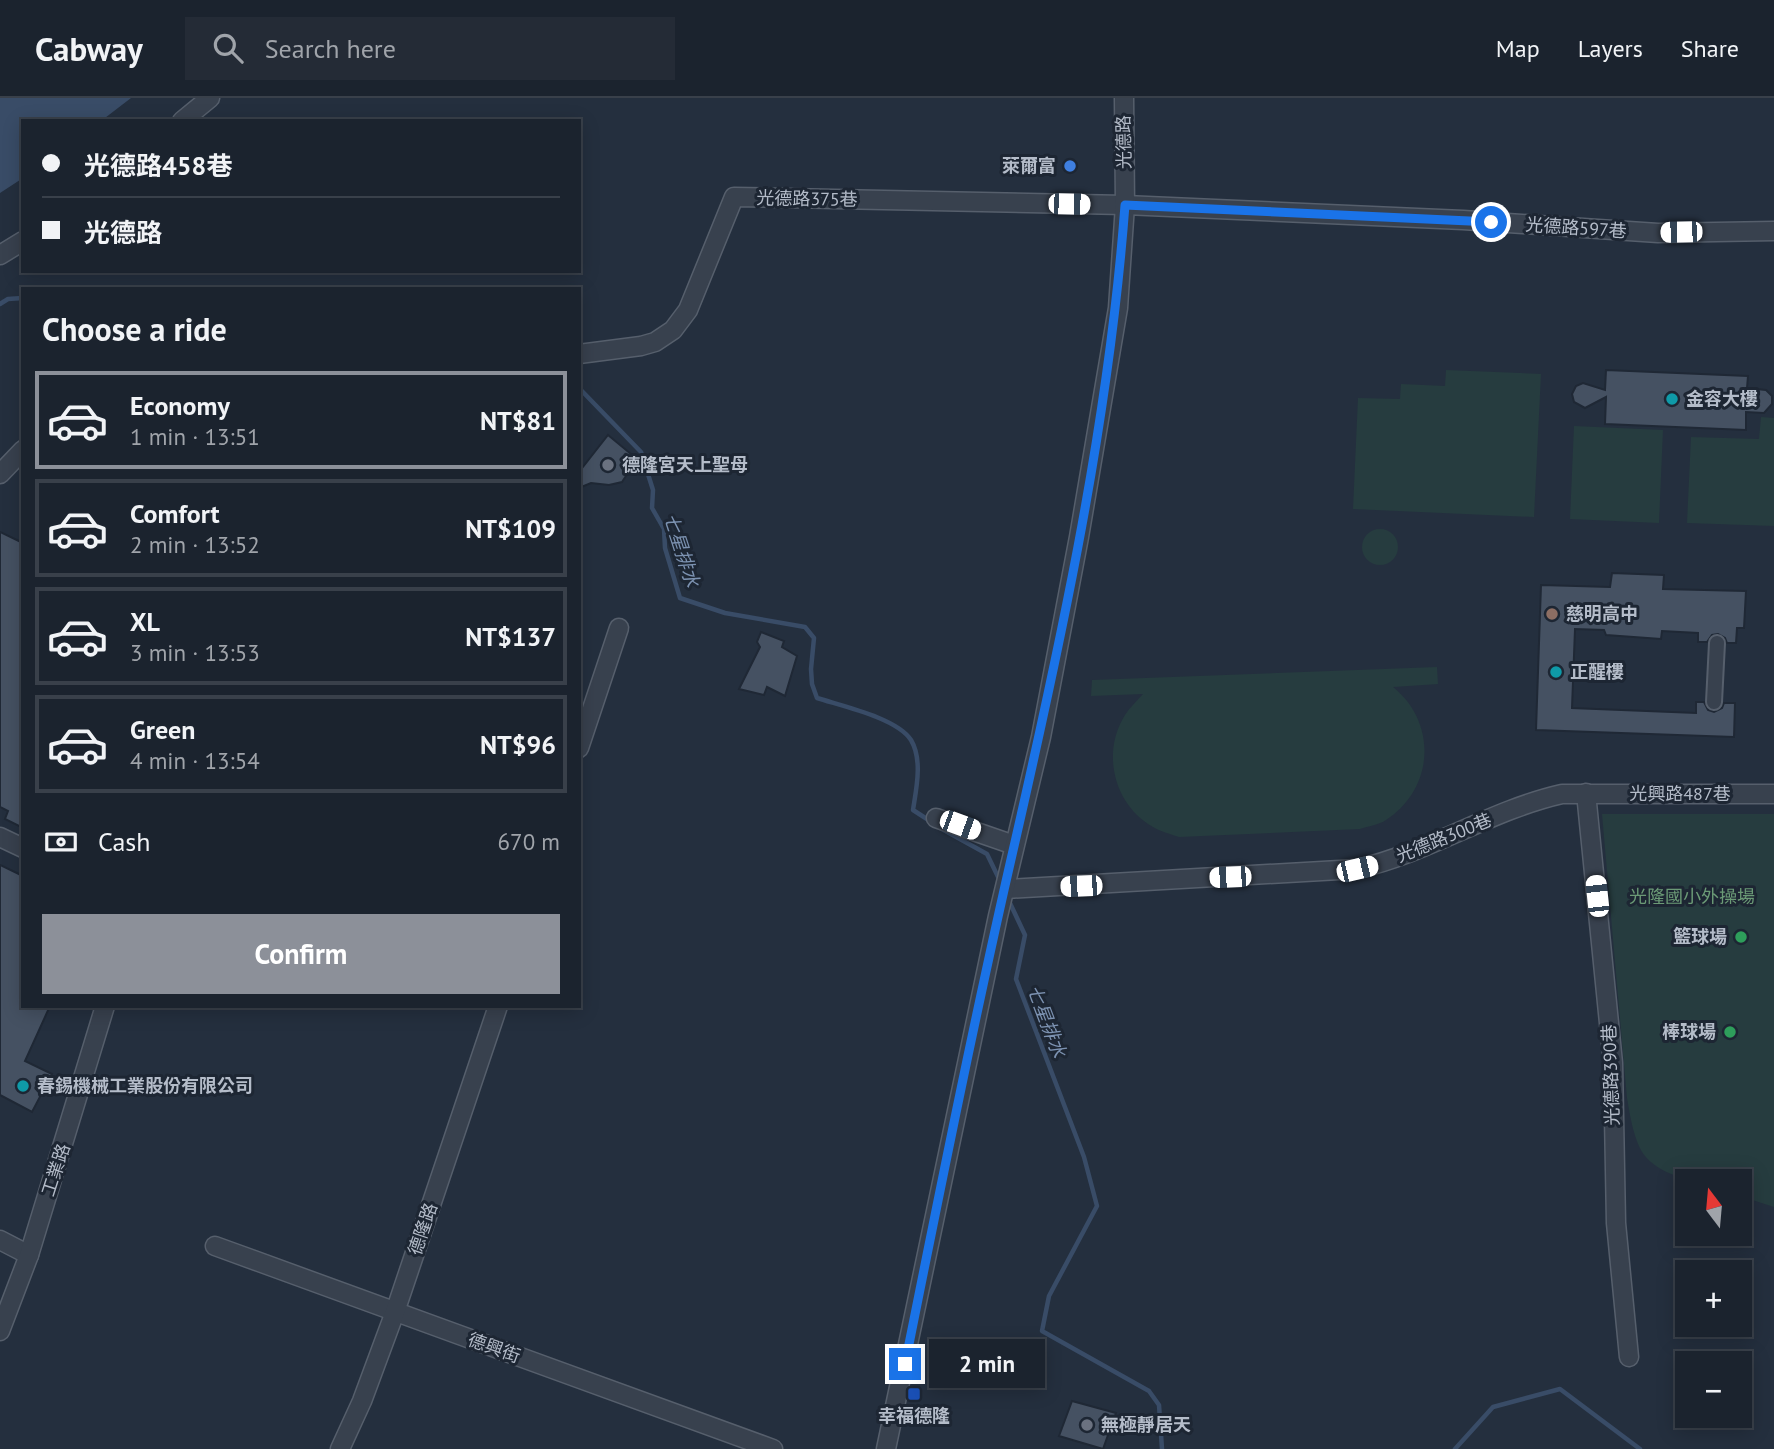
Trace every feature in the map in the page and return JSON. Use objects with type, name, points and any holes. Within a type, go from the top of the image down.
[{"type":"street","points":[[184,119],[209,98]]},
{"type":"street","name":"光德路","points":[[886,1449],[1014,845],[1041,737],[1079,537],[1118,307],[1125,205],[1124,98]]},
{"type":"street","name":"光德路375巷","points":[[581,354],[641,346],[655,342],[673,330],[688,310],[734,197],[1125,205]]},
{"type":"street","name":"光德路597巷","points":[[1125,205],[1463,220],[1658,233],[1774,231]]},
{"type":"street","points":[[0,255],[21,242]]},
{"type":"street","points":[[0,474],[21,452]]},
{"type":"street","points":[[581,742],[619,628]]},
{"type":"street","points":[[1714,702],[1717,642]]},
{"type":"street","name":"光興路487巷","points":[[1586,793],[1774,794]]},
{"type":"street","name":"光德路300巷","points":[[1006,889],[1357,869],[1384,862],[1534,802],[1562,794],[1586,793]]},
{"type":"street","name":"光德路390巷","points":[[1586,793],[1613,1063],[1616,1223],[1629,1357]]},
{"type":"street","points":[[936,818],[1014,845]]},
{"type":"street","points":[[0,837],[21,847]]},
{"type":"street","name":"工業路","points":[[0,1331],[29,1255],[104,1008]]},
{"type":"street","name":"德隆路","points":[[340,1449],[362,1401],[395,1312],[497,1008]]},
{"type":"street","points":[[0,1240],[29,1255]]},
{"type":"street","name":"德興街","points":[[215,1246],[773,1449]]},
{"type":"green space","points":[[1446,370],[1541,374],[1534,517],[1353,509],[1358,398],[1400,399],[1401,384],[1445,386]]},
{"type":"green space","points":[[1761,417],[1774,418],[1774,526],[1687,523],[1691,437],[1759,439]]},
{"type":"green space","points":[[1574,426],[1663,430],[1659,523],[1570,519]]},
{"type":"green space","points":[[1380,529],[1393,534],[1398,547],[1393,560],[1380,565],[1367,560],[1362,547],[1367,534]]},
{"type":"green space","points":[[1437,667],[1438,684],[1393,687],[1408,702],[1418,719],[1423,737],[1421,774],[1414,791],[1402,807],[1386,820],[1360,829],[1179,837],[1156,829],[1129,806],[1115,777],[1113,761],[1118,730],[1127,712],[1143,694],[1091,696],[1092,680]]},
{"type":"green space","name":"光隆國小外操場","points":[[1602,814],[1774,814],[1774,1207],[1752,1200],[1752,1169],[1675,1169],[1675,1175],[1654,1165],[1638,1143],[1627,1098]]},
{"type":"water","points":[[0,98],[131,98],[104,119],[21,119],[21,179],[0,193]]},
{"type":"building","name":"金容大樓","points":[[1606,370],[1748,376],[1747,388],[1766,390],[1772,396],[1772,404],[1764,413],[1746,412],[1746,430],[1605,424],[1606,397],[1585,408],[1574,402],[1572,394],[1576,386],[1583,383],[1605,390]]},
{"type":"building","name":"德隆宮天上聖母","points":[[608,435],[637,459],[622,482],[609,485],[591,483],[581,487],[581,469]]},
{"type":"building","points":[[0,532],[21,542],[21,827],[5,819],[8,811],[0,807]]},
{"type":"building","name":"正醒樓","points":[[1612,573],[1664,575],[1663,589],[1746,591],[1744,628],[1737,628],[1736,643],[1727,643],[1725,638],[1718,634],[1712,635],[1707,642],[1698,642],[1698,633],[1662,631],[1661,639],[1606,635],[1604,630],[1575,629],[1572,708],[1696,713],[1696,702],[1704,702],[1708,710],[1714,712],[1722,708],[1724,703],[1735,703],[1734,737],[1536,730],[1541,585],[1610,587]]},
{"type":"building","points":[[761,632],[784,641],[782,647],[797,656],[785,696],[767,687],[764,695],[739,689],[760,647],[757,642]]},
{"type":"building","points":[[0,865],[21,875],[21,1008],[49,1008],[25,1061],[52,1074],[32,1112],[0,1095]]},
{"type":"building","name":"無極靜居天","points":[[1072,1401],[1116,1413],[1103,1449],[1059,1436]]},
{"type":"waterway","name":"七星排水","points":[[0,304],[8,299],[21,298]]},
{"type":"waterway","name":"七星排水","points":[[581,390],[641,452],[653,490],[652,508],[664,529],[665,548],[680,598],[725,613],[805,627],[814,638],[811,669],[817,698],[882,719],[904,732],[911,740],[917,757],[918,775],[913,810],[930,821]]},
{"type":"waterway","name":"七星排水","points":[[940,828],[987,854],[1001,883]]},
{"type":"waterway","name":"七星排水","points":[[1009,901],[1025,935],[1016,979],[1084,1157],[1097,1206],[1049,1296],[1042,1331],[1149,1391],[1159,1405],[1162,1449]]},
{"type":"waterway","name":"七星排水","points":[[1455,1449],[1493,1407],[1560,1389],[1640,1449]]},
{"type":"place","name":"萊爾富","points":[[1070,166]]},
{"type":"place","name":"金容大樓","points":[[1672,399]]},
{"type":"place","name":"德隆宮天上聖母","points":[[608,465]]},
{"type":"place","name":"慈明高中","points":[[1552,614]]},
{"type":"place","name":"正醒樓","points":[[1556,672]]},
{"type":"place","name":"籃球場","points":[[1741,937]]},
{"type":"place","name":"棒球場","points":[[1730,1032]]},
{"type":"place","name":"春錫機械工業股份有限公司","points":[[23,1086]]},
{"type":"place","name":"幸福德隆","points":[[914,1394]]},
{"type":"place","name":"無極靜居天","points":[[1087,1425]]},
{"type":"route","points":[[905,1364],[993,941],[1041,737],[1079,537],[1118,307],[1125,205],[1491,222]]}]
